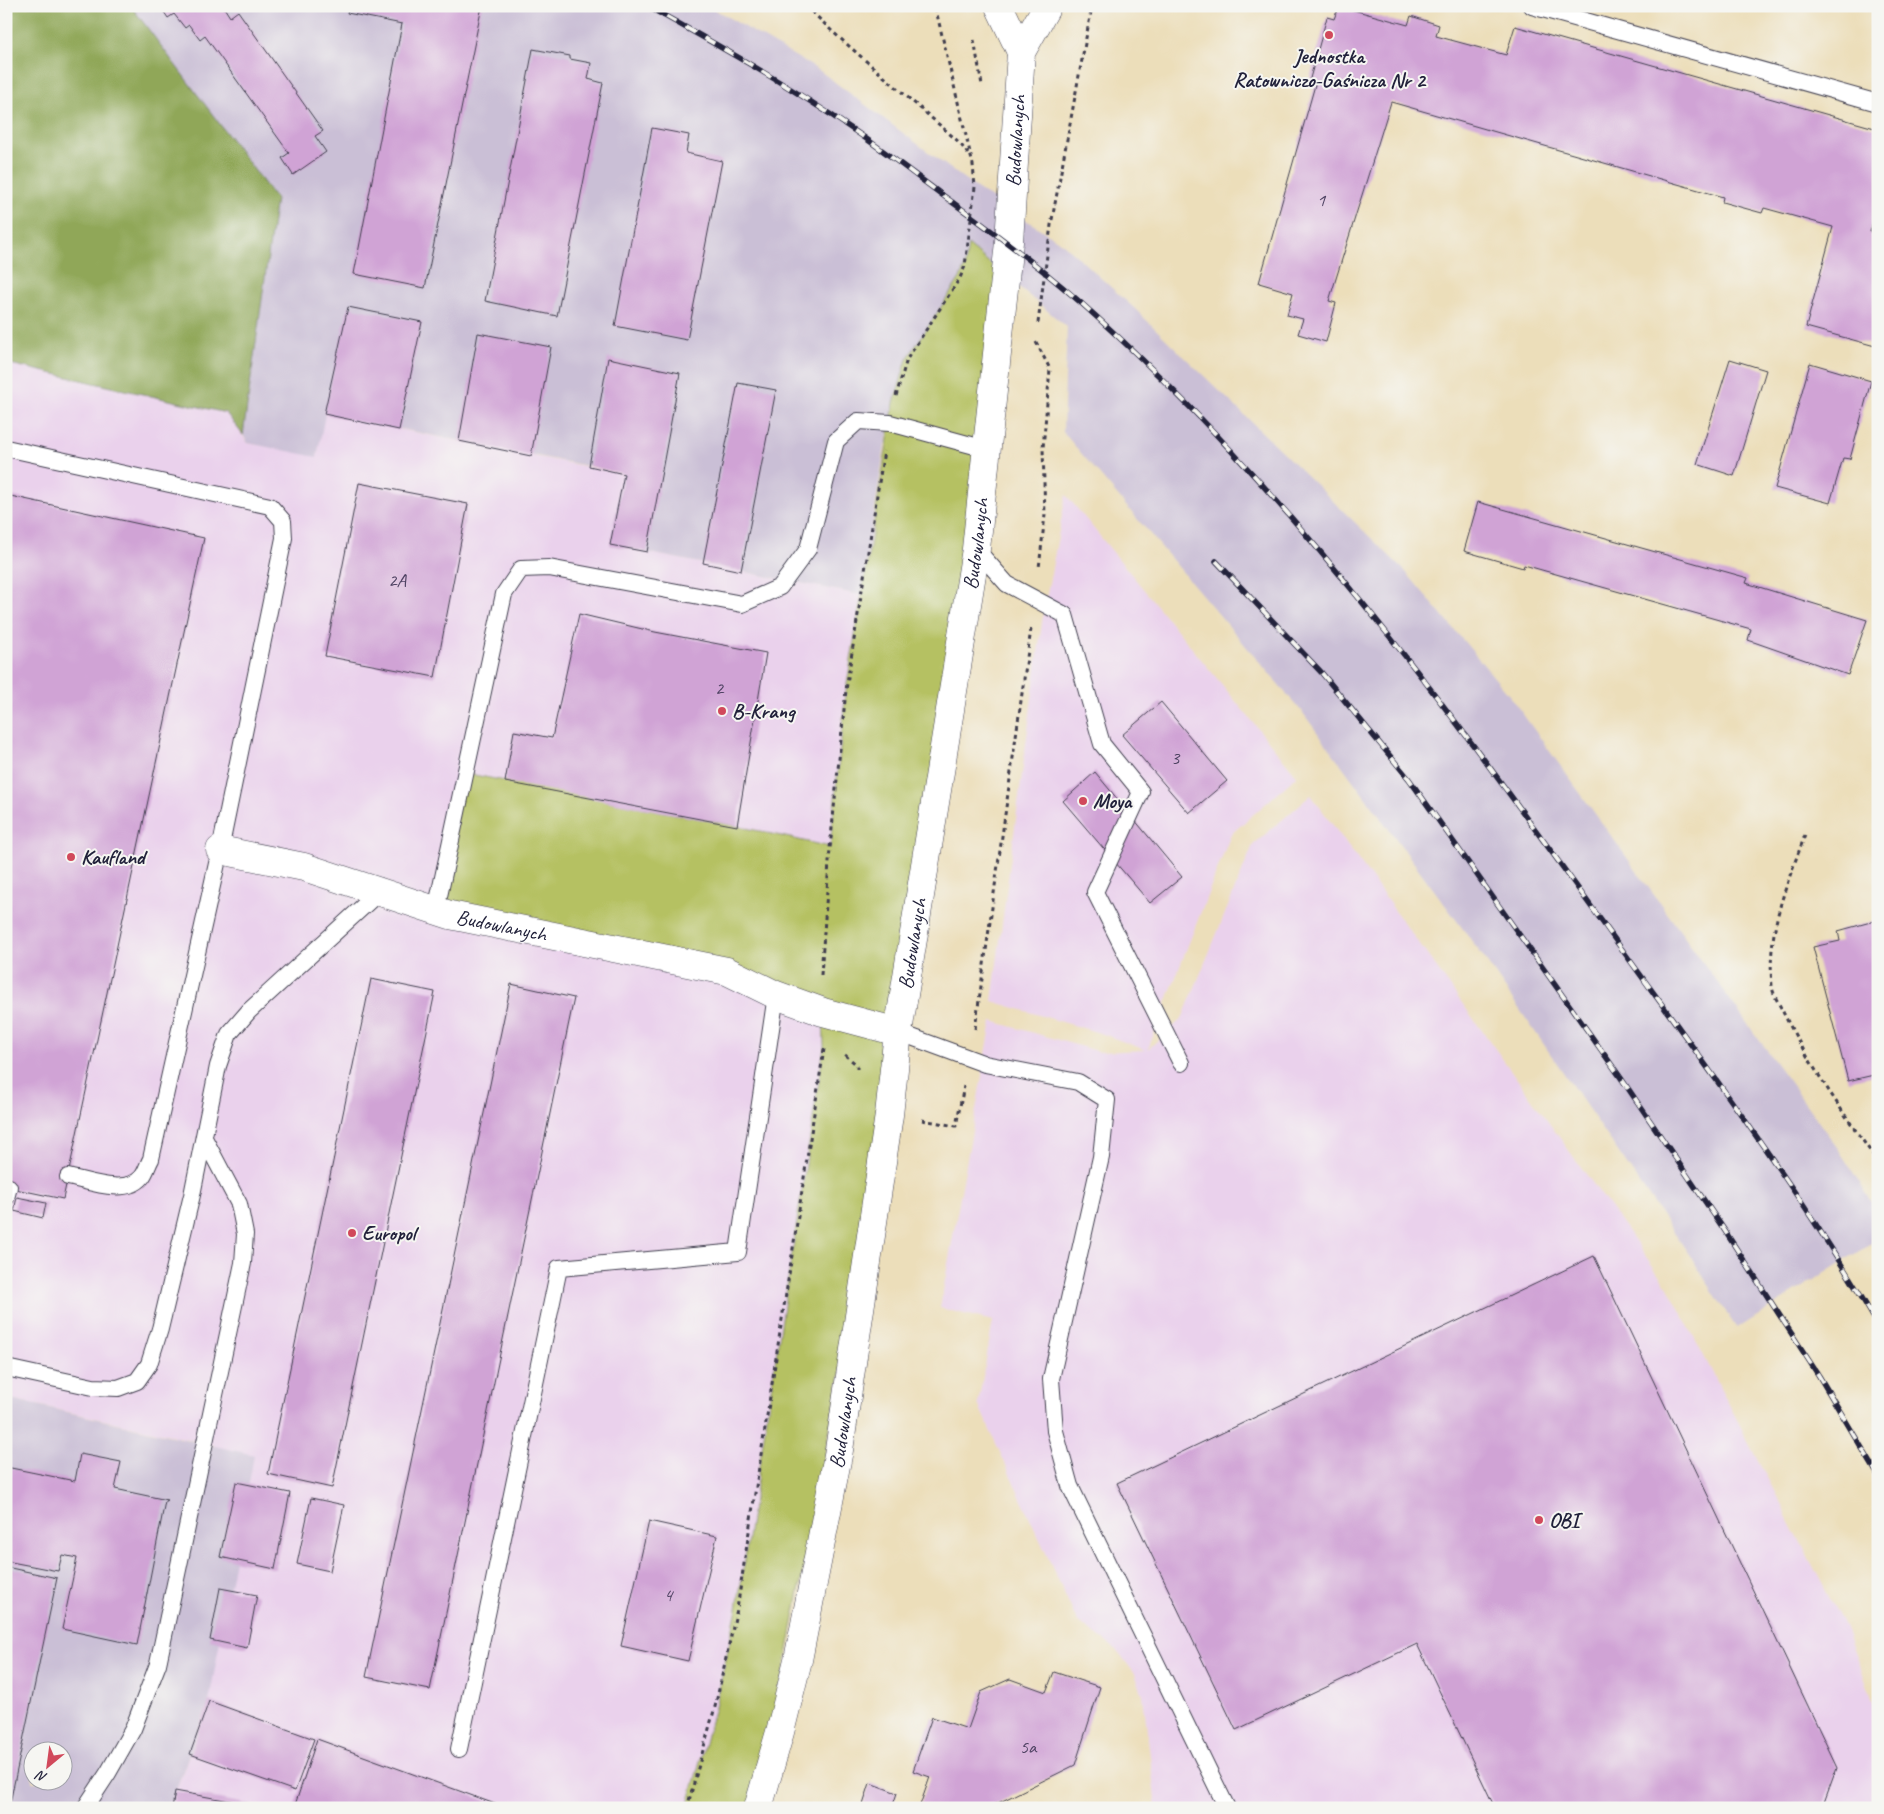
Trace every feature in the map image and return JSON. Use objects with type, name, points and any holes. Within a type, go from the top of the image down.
[{"type":"main road","name":"Budowlanych","points":[[999,6],[1021,52]]},
{"type":"main road","name":"Budowlanych","points":[[758,1808],[798,1660],[839,1450],[889,1115],[898,1032],[976,549],[1009,242],[1021,52],[1047,6]]},
{"type":"main road","name":"Budowlanych","points":[[220,850],[304,867],[450,915],[727,971],[776,995],[823,1012],[898,1032]]},
{"type":"lane","points":[[1532,6],[1878,103]]},
{"type":"lane","points":[[436,910],[504,594],[521,569],[549,568],[742,604],[780,586],[808,549],[836,442],[858,421],[890,423],[986,450]]},
{"type":"lane","points":[[6,448],[270,506],[283,521],[284,538],[220,850],[151,1159],[142,1177],[129,1185],[110,1186],[68,1176]]},
{"type":"lane","points":[[976,549],[1007,584],[1065,615],[1102,744],[1141,792],[1094,892],[1182,1063]]},
{"type":"lane","points":[[6,1368],[93,1387],[118,1388],[137,1381],[149,1364],[160,1329],[192,1195],[218,1066],[229,1034],[249,1011],[380,892]]},
{"type":"lane","points":[[459,1749],[559,1268],[738,1252],[776,995]]},
{"type":"lane","points":[[898,1032],[985,1064],[1078,1082],[1107,1100],[1102,1157],[1051,1379],[1055,1431],[1070,1486],[1227,1808]]},
{"type":"lane","points":[[85,1808],[133,1729],[158,1664],[243,1263],[244,1234],[240,1204],[204,1138]]},
{"type":"path","points":[[806,6],[834,33],[959,142],[970,156]]},
{"type":"path","points":[[935,6],[975,173],[974,187]]},
{"type":"path","points":[[1038,325],[1051,225],[1092,6]]},
{"type":"path","points":[[970,1059],[983,982],[997,861],[1035,599],[1045,515],[1044,448],[1050,369],[1036,342],[1037,334]]},
{"type":"path","points":[[1806,835],[1778,907],[1771,948],[1772,988],[1794,1033],[1835,1101],[1878,1162]]},
{"type":"shaded area","points":[[131,6],[709,6],[820,71],[975,187],[1062,243],[1135,309],[1405,571],[1509,695],[1839,1150],[1878,1212],[1878,1239],[1737,1329],[1691,1257],[1477,948],[1303,713],[1063,432],[1067,327],[968,245],[965,266],[960,278],[908,359],[903,371],[885,446],[861,595],[610,545],[623,473],[325,414],[317,457],[248,443],[243,435],[276,199]]},
{"type":"shaded area","points":[[6,363],[227,413],[248,443],[317,456],[324,414],[624,474],[610,545],[861,595],[846,690],[830,848],[736,826],[464,773],[727,971],[823,1012],[824,1047],[737,1609],[715,1707],[687,1808],[169,1808],[209,1701],[214,1445],[6,1398]]},
{"type":"shaded area","points":[[1066,495],[1297,776],[1231,834],[1148,1049],[1182,1019],[1253,845],[1311,795],[1668,1287],[1841,1620],[1878,1712],[1878,1808],[1156,1808],[1143,1695],[1135,1674],[1117,1650],[1077,1621],[978,1404],[993,1321],[940,1308],[992,1021],[1100,1052],[1146,1050],[1103,1034],[992,1001],[1043,615]]},
{"type":"shaded area","points":[[6,1398],[254,1455],[209,1701],[169,1808],[6,1808]]},
{"type":"green space","points":[[6,6],[131,6],[276,199],[243,435],[226,413],[6,363]]},
{"type":"green space","points":[[968,245],[1005,276],[889,1115],[758,1808],[687,1808],[715,1707],[737,1609],[824,1047],[823,1012],[776,995],[436,910],[464,773],[737,826],[830,847],[846,690],[894,403],[907,359],[960,278],[965,266]]},
{"type":"building","points":[[160,6],[223,6],[230,17],[238,11],[323,131],[315,136],[326,152],[293,175],[282,158],[289,153],[205,36],[200,40],[189,25],[185,28],[174,14],[168,18]]},
{"type":"building","points":[[349,6],[482,6],[425,288],[354,274],[402,24],[347,13]]},
{"type":"building","points":[[1339,6],[1408,25],[1411,16],[1439,25],[1436,36],[1506,55],[1515,26],[1878,129],[1878,203],[1870,232],[1878,235],[1878,336],[1875,346],[1806,327],[1833,227],[1764,208],[1762,213],[1722,202],[1723,197],[1391,102],[1329,301],[1336,303],[1326,342],[1298,334],[1303,319],[1287,315],[1293,293],[1259,283],[1315,85],[1309,82],[1327,17],[1334,19]]},
{"type":"building","points":[[533,49],[570,56],[570,59],[591,63],[588,79],[603,83],[557,316],[485,301]]},
{"type":"building","points":[[652,128],[689,135],[686,153],[722,161],[687,340],[615,326]]},
{"type":"building","points":[[348,307],[422,322],[399,430],[324,414]]},
{"type":"building","points":[[478,333],[551,347],[531,456],[459,441]]},
{"type":"building","points":[[608,358],[680,373],[647,552],[610,545],[624,474],[589,466]]},
{"type":"building","points":[[1730,359],[1766,370],[1734,476],[1697,464]]},
{"type":"building","points":[[1810,363],[1871,381],[1850,459],[1843,458],[1830,503],[1775,488]]},
{"type":"building","points":[[738,383],[776,390],[741,571],[703,563]]},
{"type":"building","points":[[359,483],[468,504],[435,677],[325,656]]},
{"type":"building","name":"Kaufland","points":[[6,495],[204,538],[63,1199],[6,1187]]},
{"type":"building","points":[[1478,502],[1748,578],[1746,583],[1867,620],[1848,675],[1748,640],[1751,629],[1524,565],[1523,568],[1464,551]]},
{"type":"building","points":[[579,614],[655,632],[766,653],[737,826],[505,782],[514,731],[552,738]]},
{"type":"building","points":[[1161,702],[1227,781],[1189,813],[1122,735]]},
{"type":"building","points":[[1095,772],[1182,877],[1150,903],[1063,801]]},
{"type":"building","points":[[1878,920],[1878,1074],[1848,1081],[1813,947],[1840,941],[1838,931]]},
{"type":"building","name":"Europol","points":[[371,979],[435,992],[332,1488],[268,1474]]},
{"type":"building","points":[[511,984],[574,998],[430,1690],[366,1677]]},
{"type":"building","points":[[17,1197],[46,1203],[43,1218],[14,1211]]},
{"type":"building","name":"OBI","points":[[1594,1256],[1837,1767],[1822,1808],[1495,1808],[1417,1644],[1236,1730],[1117,1483]]},
{"type":"building","points":[[80,1454],[121,1462],[115,1489],[167,1500],[165,1501],[137,1645],[62,1629],[77,1558],[62,1555],[58,1571],[6,1561],[6,1467],[75,1481]]},
{"type":"building","points":[[236,1482],[290,1493],[275,1569],[220,1557]]},
{"type":"building","points":[[311,1498],[344,1505],[330,1571],[297,1564]]},
{"type":"building","points":[[649,1521],[717,1536],[688,1661],[621,1646]]},
{"type":"building","points":[[6,1567],[57,1578],[9,1808],[6,1808]]},
{"type":"building","points":[[220,1588],[257,1595],[247,1648],[210,1640]]},
{"type":"building","points":[[1054,1672],[1100,1687],[1075,1765],[988,1808],[919,1808],[930,1777],[913,1771],[932,1717],[968,1729],[981,1692],[1010,1679],[1046,1692]]},
{"type":"building","points":[[209,1701],[314,1739],[295,1791],[190,1754]]},
{"type":"building","points":[[317,1739],[506,1808],[294,1808]]},
{"type":"building","points":[[870,1783],[897,1793],[892,1808],[862,1808]]},
{"type":"building","points":[[175,1791],[252,1805],[251,1808],[172,1808]]},
{"type":"railway","points":[[647,6],[751,65],[827,112],[874,144],[1002,239],[1099,319],[1170,387],[1237,457],[1364,604],[1483,758],[1743,1117],[1813,1220],[1878,1325]]},
{"type":"railway","points":[[1216,561],[1321,672],[1409,779],[1621,1078],[1723,1228],[1819,1376],[1878,1475]]},
{"type":"place","name":"Jednostka Ratowniczo-Gaśnicza Nr 2","points":[[1329,35]]},
{"type":"place","name":"B-Krang","points":[[722,711]]},
{"type":"place","name":"Moya","points":[[1083,801]]},
{"type":"place","name":"Kaufland","points":[[71,857]]},
{"type":"place","name":"Europol","points":[[352,1233]]},
{"type":"place","name":"OBI","points":[[1539,1520]]}]
